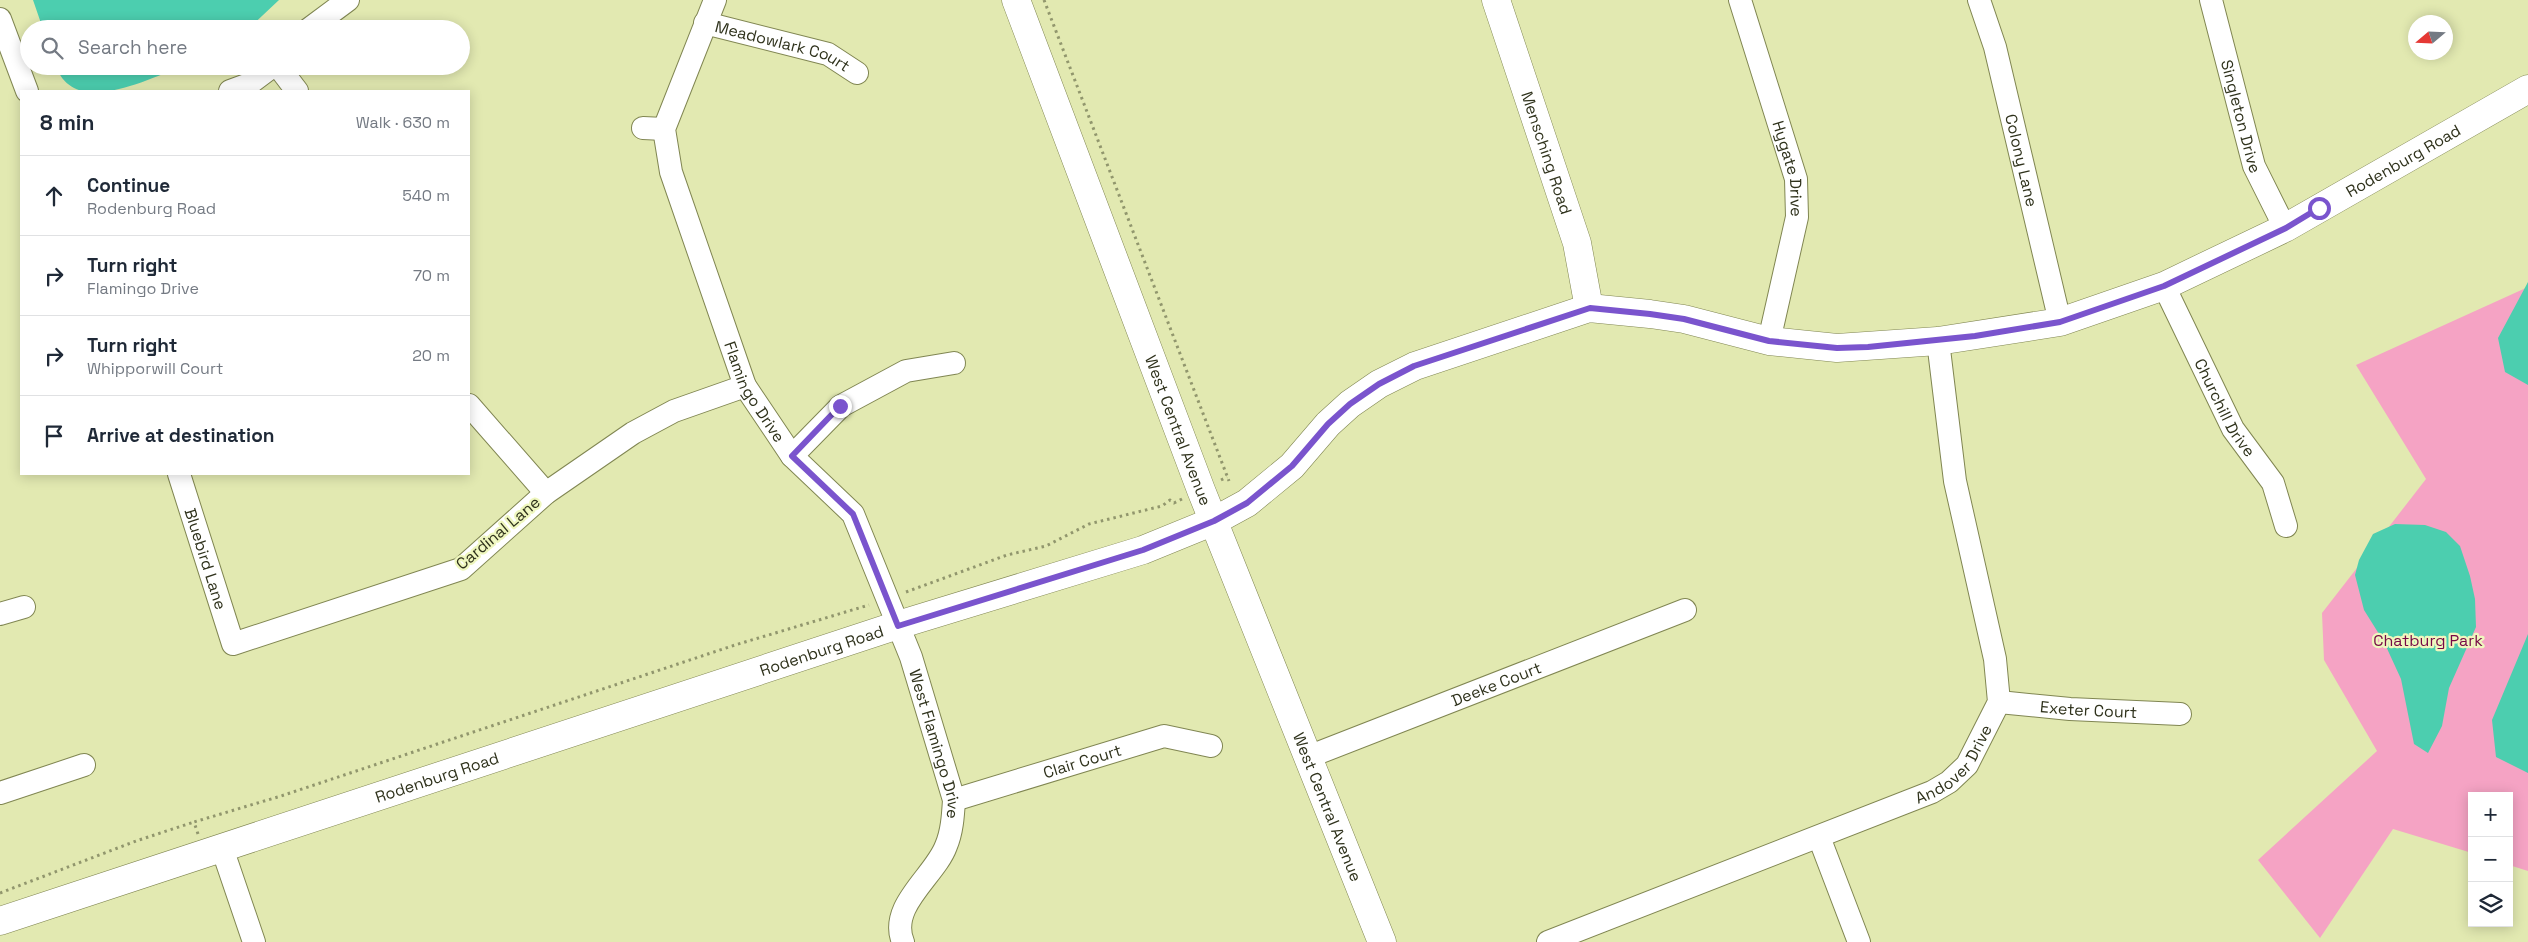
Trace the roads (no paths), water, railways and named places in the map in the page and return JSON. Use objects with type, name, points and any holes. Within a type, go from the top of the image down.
[{"type":"street","points":[[321,20],[348,0]]},
{"type":"street","name":"Flamingo Drive","points":[[715,0],[654,129],[671,172],[745,386],[792,456],[853,514],[898,626]]},
{"type":"street","name":"West Central Avenue","points":[[1016,0],[1214,521],[1382,942]]},
{"type":"street","name":"Mensching Road","points":[[1496,0],[1577,243],[1590,308]]},
{"type":"street","name":"Hygate Drive","points":[[1740,0],[1796,179],[1797,217],[1769,341]]},
{"type":"street","name":"Colony Lane","points":[[1979,0],[1995,47],[2060,322]]},
{"type":"street","name":"Singleton Drive","points":[[2210,0],[2254,166],[2286,228]]},
{"type":"street","points":[[0,18],[20,72]]},
{"type":"street","name":"Meadowlark Court","points":[[705,23],[828,54],[857,73]]},
{"type":"street","points":[[21,75],[27,90]]},
{"type":"street","points":[[233,90],[249,84],[262,75]]},
{"type":"street","points":[[285,75],[296,90]]},
{"type":"street","name":"Rodenburg Road","points":[[0,921],[898,626],[1143,550],[1214,521],[1247,503],[1292,466],[1328,424],[1350,404],[1379,384],[1414,366],[1590,308],[1684,319],[1769,341],[1837,348],[1938,341],[2060,322],[2164,286],[2286,228],[2528,89]]},
{"type":"street","name":"Churchill Drive","points":[[2164,286],[2233,429],[2273,483],[2286,526]]},
{"type":"street","name":"Andover Drive","points":[[1554,941],[1932,792],[1949,782],[1967,765],[1999,702],[1995,659],[1955,481],[1938,341]]},
{"type":"street","points":[[792,456],[840,406],[906,371],[954,363]]},
{"type":"street","name":"Cardinal Lane","points":[[233,644],[461,569],[546,493],[633,432],[674,411],[745,386]]},
{"type":"street","points":[[470,406],[546,493]]},
{"type":"street","name":"Bluebird Lane","points":[[179,475],[233,644]]},
{"type":"street","points":[[0,614],[24,607]]},
{"type":"street","name":"Deeke Court","points":[[1308,757],[1685,610]]},
{"type":"street","name":"West Flamingo Drive","points":[[898,626],[911,657],[954,800],[952,824],[946,848],[909,899],[899,932],[903,942]]},
{"type":"street","name":"Exeter Court","points":[[1999,702],[2070,709],[2180,714]]},
{"type":"street","name":"Clair Court","points":[[954,800],[1164,736],[1211,746]]},
{"type":"street","points":[[0,793],[84,765]]},
{"type":"street","points":[[1819,837],[1859,942]]},
{"type":"street","points":[[222,848],[254,942]]},
{"type":"water","points":[[33,0],[279,0],[258,20],[40,20]]},
{"type":"water","points":[[61,75],[161,75],[113,90],[79,90],[65,81]]},
{"type":"water","points":[[2528,282],[2528,385],[2505,372],[2498,338]]},
{"type":"water","points":[[2395,524],[2425,525],[2446,532],[2460,546],[2475,599],[2476,627],[2449,688],[2442,726],[2428,753],[2414,744],[2401,679],[2384,642],[2364,610],[2355,575],[2359,560],[2373,534]]},
{"type":"water","points":[[2528,634],[2528,773],[2496,757],[2492,720]]},
{"type":"park label","name":"Chatburg Park","points":[[2428,640]]}]
